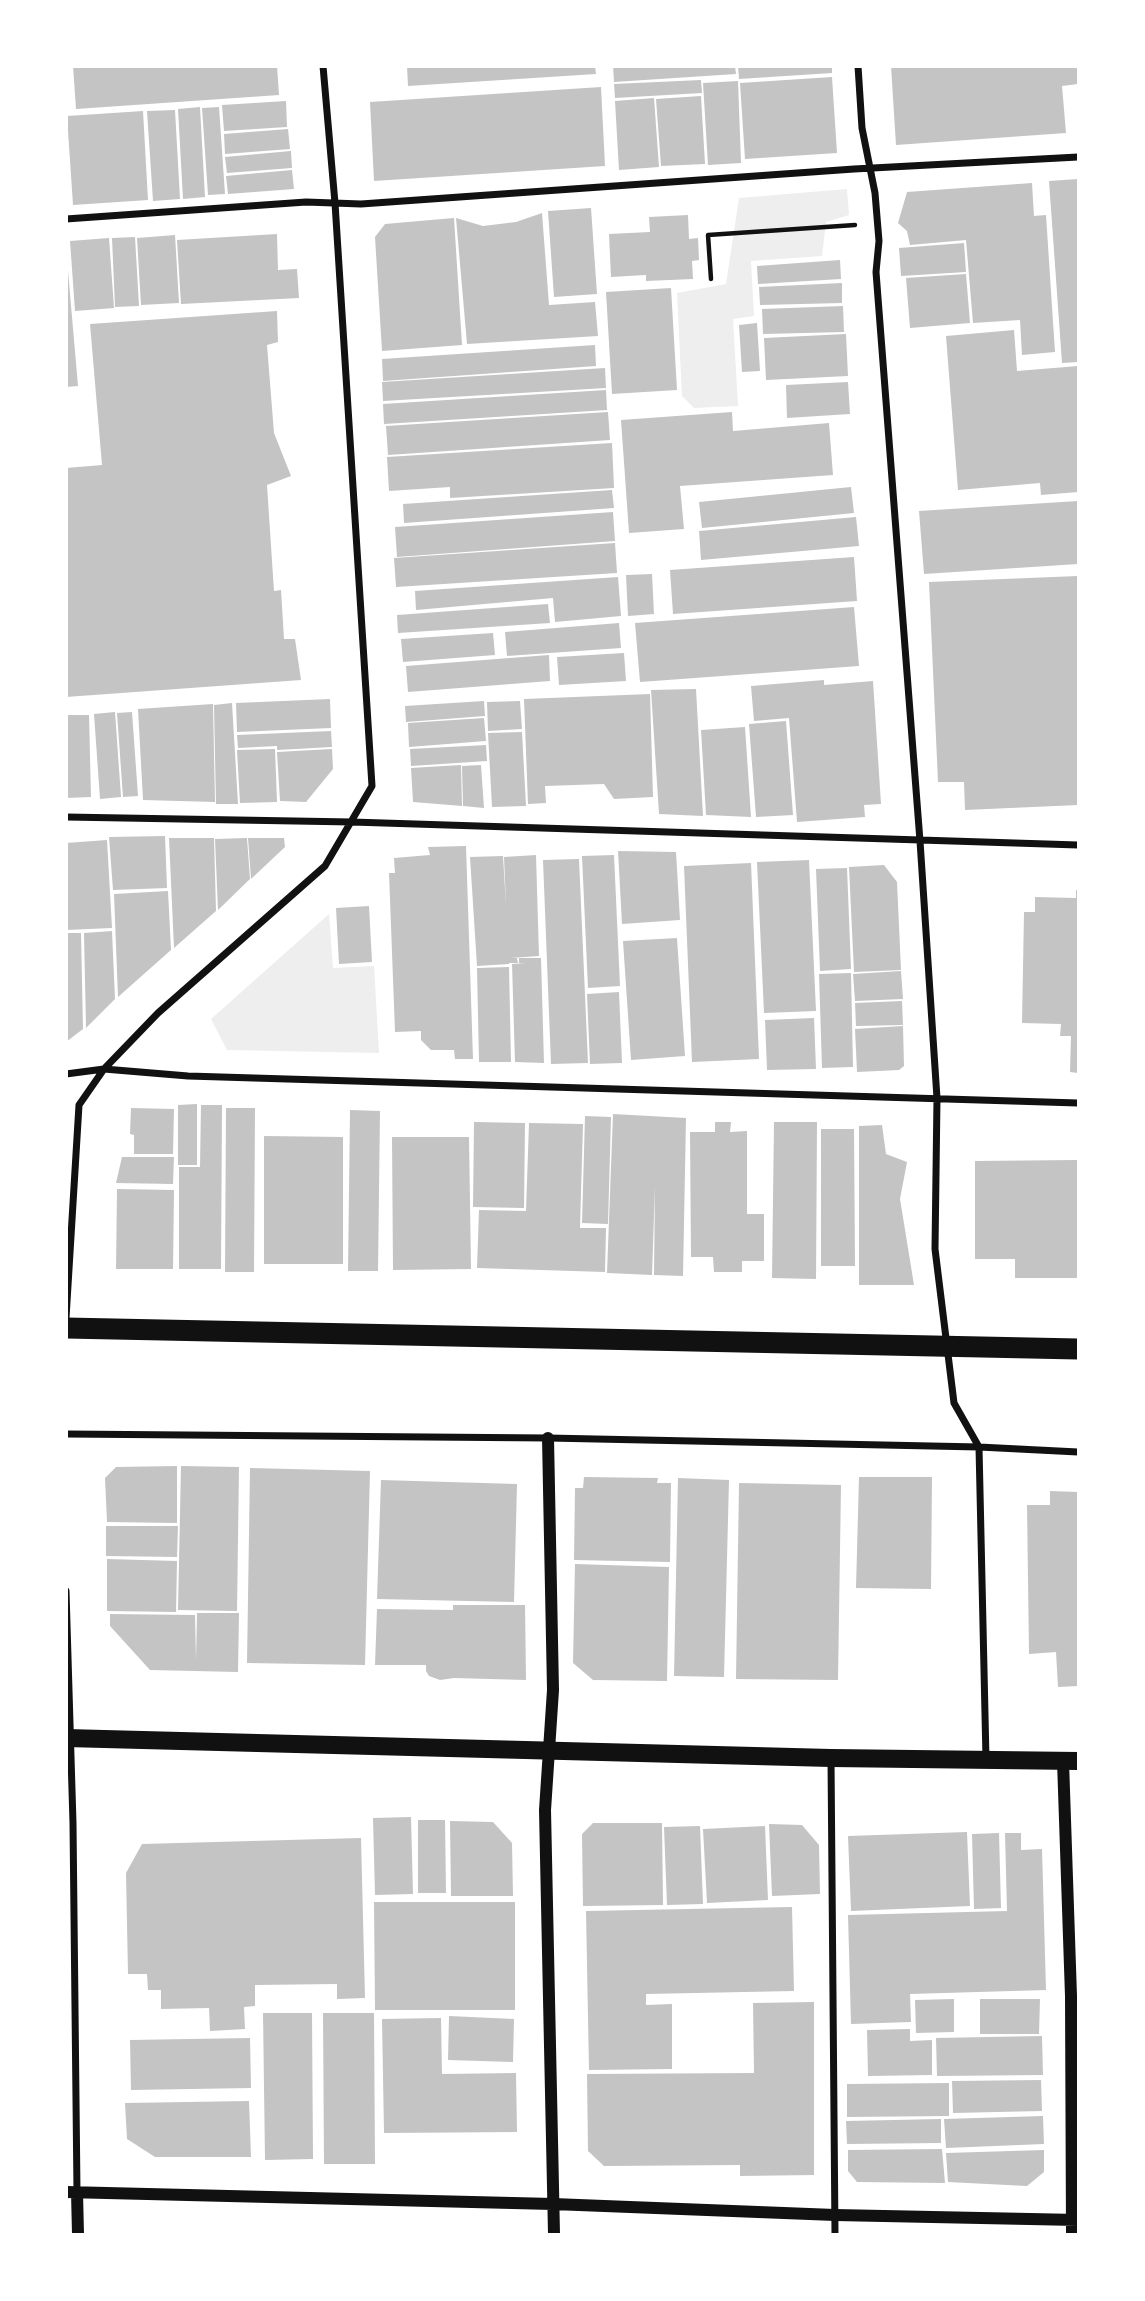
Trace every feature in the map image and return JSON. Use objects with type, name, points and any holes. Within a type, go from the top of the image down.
[{"type":"highway","points":[[66,1328],[1079,1349]]},
{"type":"main road","points":[[68,1738],[831,1758],[1071,1761]]},
{"type":"street","points":[[66,1318],[79,1105],[104,1069],[158,1013],[325,866],[372,786],[335,203],[323,66]]},
{"type":"street","points":[[858,66],[862,128],[875,193],[879,241],[876,272],[937,1098],[935,1249],[954,1403],[979,1447],[986,1760]]},
{"type":"street","points":[[66,219],[306,202],[361,205],[1079,157]]},
{"type":"street","points":[[66,817],[352,822],[1079,845]]},
{"type":"street","points":[[66,1074],[104,1069],[188,1076],[1079,1103]]},
{"type":"street","points":[[66,1434],[548,1438],[979,1447],[1079,1452]]},
{"type":"street","points":[[548,1438],[553,1690],[545,1810],[554,2235]]},
{"type":"street","points":[[66,1591],[68,1738],[73,1823],[72,2192],[78,2235]]},
{"type":"street","points":[[831,1758],[835,2235]]},
{"type":"street","points":[[1071,1761],[1075,1995],[1075,2220],[1072,2235]]},
{"type":"street","points":[[72,2192],[1075,2220]]},
{"type":"path","points":[[711,279],[708,235],[864,225]]},
{"type":"shaded area","points":[[847,189],[849,215],[826,222],[822,256],[751,261],[754,316],[733,319],[738,406],[694,408],[682,396],[677,293],[726,284],[739,198]]},
{"type":"shaded area","points":[[329,914],[333,968],[374,966],[379,1053],[227,1050],[211,1019]]},
{"type":"building","points":[[73,66],[277,66],[279,95],[76,109]]},
{"type":"building","points":[[407,66],[595,66],[596,74],[408,86]]},
{"type":"building","points":[[613,66],[735,66],[736,74],[614,82]]},
{"type":"building","points":[[738,66],[832,66],[832,73],[739,79]]},
{"type":"building","points":[[891,66],[1078,66],[1078,84],[1062,86],[1066,133],[896,145]]},
{"type":"building","points":[[832,77],[837,153],[745,159],[740,83]]},
{"type":"building","points":[[701,80],[702,93],[615,98],[614,84]]},
{"type":"building","points":[[738,81],[741,163],[708,165],[703,83]]},
{"type":"building","points":[[601,87],[605,166],[374,181],[370,102]]},
{"type":"building","points":[[701,96],[705,164],[661,166],[656,99]]},
{"type":"building","points":[[654,98],[659,167],[619,170],[615,101]]},
{"type":"building","points":[[286,101],[287,127],[224,131],[222,105]]},
{"type":"building","points":[[200,107],[205,197],[183,199],[178,109]]},
{"type":"building","points":[[219,107],[225,194],[208,195],[202,108]]},
{"type":"building","points":[[175,110],[180,199],[153,201],[147,111]]},
{"type":"building","points":[[143,111],[148,200],[73,205],[67,116]]},
{"type":"building","points":[[288,129],[290,149],[225,154],[224,134]]},
{"type":"building","points":[[291,151],[292,168],[227,173],[225,157]]},
{"type":"building","points":[[292,170],[294,189],[228,194],[226,176]]},
{"type":"building","points":[[1078,179],[1078,362],[1062,363],[1049,181]]},
{"type":"building","points":[[1032,183],[1034,216],[1046,215],[1055,352],[1022,355],[1020,320],[973,323],[966,240],[910,245],[907,231],[898,223],[907,192]]},
{"type":"building","points":[[591,208],[597,294],[554,297],[548,211]]},
{"type":"building","points":[[542,213],[549,305],[595,302],[598,336],[467,344],[456,218],[483,226],[516,222]]},
{"type":"building","points":[[688,215],[689,239],[698,238],[699,260],[692,261],[693,279],[646,281],[646,275],[611,277],[609,234],[650,232],[649,217]]},
{"type":"building","points":[[454,218],[462,345],[382,351],[375,237],[385,224]]},
{"type":"building","points":[[277,234],[278,270],[297,269],[299,298],[181,304],[177,240]]},
{"type":"building","points":[[175,235],[179,303],[141,305],[137,238]]},
{"type":"building","points":[[135,237],[139,306],[115,307],[112,238]]},
{"type":"building","points":[[109,238],[114,308],[75,311],[70,241]]},
{"type":"building","points":[[964,243],[966,272],[901,276],[899,248]]},
{"type":"building","points":[[840,260],[841,279],[758,284],[757,266]]},
{"type":"building","points":[[66,271],[78,386],[66,387]]},
{"type":"building","points":[[966,274],[970,323],[910,328],[906,278]]},
{"type":"building","points":[[842,283],[842,303],[760,305],[759,287]]},
{"type":"building","points":[[671,288],[677,390],[612,394],[606,292]]},
{"type":"building","points":[[843,306],[844,332],[763,334],[762,309]]},
{"type":"building","points":[[277,311],[278,342],[267,345],[274,433],[291,476],[267,485],[274,591],[281,590],[284,639],[295,639],[301,680],[66,697],[66,468],[102,465],[90,324]]},
{"type":"building","points":[[757,323],[760,371],[742,372],[739,325]]},
{"type":"building","points":[[1014,330],[1017,371],[1078,366],[1078,492],[1041,495],[1040,483],[958,490],[946,336]]},
{"type":"building","points":[[846,334],[848,376],[766,380],[764,338]]},
{"type":"building","points":[[595,345],[596,366],[383,381],[382,359]]},
{"type":"building","points":[[605,368],[606,388],[383,401],[382,382]]},
{"type":"building","points":[[848,382],[850,414],[787,418],[786,385]]},
{"type":"building","points":[[606,390],[607,410],[384,424],[383,404]]},
{"type":"building","points":[[608,412],[610,440],[388,455],[386,426]]},
{"type":"building","points":[[732,412],[733,431],[829,423],[833,475],[680,486],[684,529],[629,533],[621,420]]},
{"type":"building","points":[[612,443],[614,488],[450,498],[450,487],[389,491],[387,457]]},
{"type":"building","points":[[851,487],[854,513],[702,528],[699,502]]},
{"type":"building","points":[[612,490],[614,508],[404,523],[403,504]]},
{"type":"building","points":[[1078,501],[1078,564],[924,574],[919,511]]},
{"type":"building","points":[[613,512],[615,541],[397,557],[395,527]]},
{"type":"building","points":[[856,517],[859,546],[701,560],[699,531]]},
{"type":"building","points":[[615,543],[617,573],[396,587],[394,558]]},
{"type":"building","points":[[854,557],[857,601],[673,614],[670,570]]},
{"type":"building","points":[[652,574],[654,614],[628,616],[626,575]]},
{"type":"building","points":[[1078,576],[1078,805],[965,810],[964,782],[938,782],[929,582]]},
{"type":"building","points":[[618,577],[621,616],[555,622],[553,598],[416,610],[415,591]]},
{"type":"building","points":[[548,604],[550,623],[398,633],[397,615]]},
{"type":"building","points":[[854,607],[859,666],[640,682],[635,623]]},
{"type":"building","points":[[619,623],[621,648],[507,656],[505,632]]},
{"type":"building","points":[[493,633],[495,655],[403,662],[401,639]]},
{"type":"building","points":[[624,653],[626,681],[559,685],[557,657]]},
{"type":"building","points":[[549,655],[550,681],[408,692],[406,666]]},
{"type":"building","points":[[824,680],[824,685],[873,681],[881,804],[864,805],[865,817],[797,822],[789,718],[754,721],[751,686]]},
{"type":"building","points":[[696,689],[703,816],[659,814],[651,690]]},
{"type":"building","points":[[650,694],[653,797],[614,799],[604,784],[545,786],[546,803],[528,804],[524,699]]},
{"type":"building","points":[[330,699],[331,728],[237,732],[236,703]]},
{"type":"building","points":[[484,701],[485,716],[406,722],[405,706]]},
{"type":"building","points":[[520,701],[522,729],[488,731],[487,702]]},
{"type":"building","points":[[232,703],[238,804],[216,804],[214,705]]},
{"type":"building","points":[[213,704],[215,802],[143,800],[138,709]]},
{"type":"building","points":[[115,712],[121,797],[100,799],[94,714]]},
{"type":"building","points":[[132,712],[138,796],[123,797],[117,713]]},
{"type":"building","points":[[66,715],[89,715],[91,797],[66,798]]},
{"type":"building","points":[[484,718],[486,741],[409,747],[408,723]]},
{"type":"building","points":[[786,721],[793,815],[756,817],[749,724]]},
{"type":"building","points":[[745,727],[751,817],[706,815],[701,730]]},
{"type":"building","points":[[331,731],[332,747],[277,750],[277,746],[238,748],[237,735]]},
{"type":"building","points":[[522,732],[526,806],[492,807],[488,733]]},
{"type":"building","points":[[486,745],[487,761],[411,766],[410,749]]},
{"type":"building","points":[[275,749],[277,802],[240,803],[237,750]]},
{"type":"building","points":[[332,749],[333,769],[306,802],[280,801],[277,752]]},
{"type":"building","points":[[461,765],[462,806],[413,802],[411,768]]},
{"type":"building","points":[[481,765],[484,808],[463,806],[462,766]]},
{"type":"building","points":[[165,836],[167,888],[113,890],[109,837]]},
{"type":"building","points":[[169,838],[214,838],[216,911],[174,948]]},
{"type":"building","points":[[247,838],[250,879],[218,910],[215,839]]},
{"type":"building","points":[[248,838],[284,838],[285,847],[251,879]]},
{"type":"building","points":[[107,840],[112,928],[66,930],[66,843]]},
{"type":"building","points":[[466,846],[473,1059],[455,1059],[454,1050],[431,1050],[421,1040],[421,1031],[395,1032],[389,873],[395,873],[394,858],[430,855],[428,847]]},
{"type":"building","points":[[618,851],[676,852],[680,920],[622,924]]},
{"type":"building","points":[[536,855],[539,956],[511,958],[517,958],[518,963],[477,966],[470,857],[503,856],[506,906],[504,857]]},
{"type":"building","points":[[614,855],[620,986],[588,988],[582,856]]},
{"type":"building","points":[[579,859],[588,1063],[551,1064],[543,860]]},
{"type":"building","points":[[809,860],[816,1011],[764,1013],[757,862]]},
{"type":"building","points":[[751,863],[759,1059],[692,1062],[684,866]]},
{"type":"building","points":[[884,865],[897,882],[901,970],[854,972],[849,867]]},
{"type":"building","points":[[847,868],[851,969],[820,971],[816,869]]},
{"type":"building","points":[[1076,890],[1078,1073],[1070,1072],[1071,1036],[1060,1036],[1061,1024],[1022,1023],[1024,912],[1035,912],[1035,897],[1076,898]]},
{"type":"building","points":[[168,891],[171,950],[118,997],[114,894]]},
{"type":"building","points":[[369,906],[372,962],[339,964],[336,908]]},
{"type":"building","points":[[112,931],[115,999],[86,1028],[84,933]]},
{"type":"building","points":[[66,933],[81,933],[83,1029],[66,1042]]},
{"type":"building","points":[[677,938],[685,1056],[631,1060],[623,941]]},
{"type":"building","points":[[519,958],[541,958],[544,1063],[515,1062],[512,964],[526,963],[519,963]]},
{"type":"building","points":[[509,967],[511,1062],[479,1062],[477,968]]},
{"type":"building","points":[[901,971],[903,999],[855,1001],[853,974]]},
{"type":"building","points":[[851,973],[853,1067],[822,1068],[819,974]]},
{"type":"building","points":[[619,992],[622,1063],[590,1064],[587,994]]},
{"type":"building","points":[[902,1001],[903,1025],[856,1026],[855,1003]]},
{"type":"building","points":[[814,1018],[816,1069],[767,1070],[765,1020]]},
{"type":"building","points":[[903,1026],[904,1066],[899,1070],[857,1072],[855,1029]]},
{"type":"building","points":[[197,1104],[197,1165],[178,1165],[178,1105]]},
{"type":"building","points":[[201,1105],[222,1105],[221,1269],[179,1269],[179,1167],[200,1167]]},
{"type":"building","points":[[131,1108],[174,1109],[173,1154],[134,1154],[134,1135],[130,1134]]},
{"type":"building","points":[[226,1108],[255,1108],[254,1272],[225,1272]]},
{"type":"building","points":[[350,1110],[380,1111],[378,1271],[348,1271]]},
{"type":"building","points":[[613,1114],[686,1118],[683,1276],[654,1275],[655,1185],[652,1275],[607,1273]]},
{"type":"building","points":[[585,1116],[611,1117],[608,1224],[582,1223]]},
{"type":"building","points":[[474,1122],[525,1123],[524,1208],[473,1207]]},
{"type":"building","points":[[715,1122],[731,1122],[730,1132],[747,1131],[747,1214],[764,1214],[764,1261],[742,1261],[742,1272],[714,1272],[713,1257],[691,1257],[690,1132],[715,1132]]},
{"type":"building","points":[[774,1122],[817,1122],[816,1279],[772,1278]]},
{"type":"building","points":[[529,1123],[583,1124],[580,1228],[606,1228],[605,1272],[477,1268],[479,1210],[526,1211]]},
{"type":"building","points":[[882,1125],[886,1154],[907,1162],[900,1199],[914,1285],[859,1285],[859,1126]]},
{"type":"building","points":[[821,1129],[854,1129],[855,1266],[821,1266]]},
{"type":"building","points":[[264,1136],[343,1137],[343,1264],[264,1264]]},
{"type":"building","points":[[392,1137],[469,1137],[471,1269],[393,1270]]},
{"type":"building","points":[[122,1157],[174,1157],[173,1184],[116,1183]]},
{"type":"building","points":[[1078,1160],[1078,1278],[1015,1278],[1015,1259],[975,1259],[975,1161]]},
{"type":"building","points":[[117,1189],[174,1190],[173,1269],[116,1269]]},
{"type":"building","points":[[177,1466],[177,1523],[107,1522],[105,1478],[116,1467]]},
{"type":"building","points":[[181,1466],[239,1467],[237,1611],[178,1610]]},
{"type":"building","points":[[250,1468],[370,1471],[365,1665],[247,1663]]},
{"type":"building","points":[[584,1477],[658,1478],[657,1483],[671,1483],[670,1562],[574,1560],[575,1488],[583,1488]]},
{"type":"building","points":[[859,1477],[932,1477],[931,1589],[856,1588]]},
{"type":"building","points":[[678,1478],[729,1480],[724,1677],[674,1676]]},
{"type":"building","points":[[381,1480],[517,1484],[514,1602],[377,1599]]},
{"type":"building","points":[[739,1483],[841,1485],[838,1680],[736,1679]]},
{"type":"building","points":[[1050,1491],[1078,1492],[1078,1686],[1058,1687],[1056,1652],[1029,1654],[1027,1505],[1050,1505]]},
{"type":"building","points":[[106,1526],[178,1526],[177,1557],[106,1556]]},
{"type":"building","points":[[107,1559],[177,1561],[176,1612],[107,1611]]},
{"type":"building","points":[[575,1564],[669,1567],[667,1681],[593,1680],[573,1663]]},
{"type":"building","points":[[453,1605],[525,1605],[526,1680],[440,1680],[429,1676],[426,1665],[375,1665],[377,1609],[453,1610]]},
{"type":"building","points":[[197,1613],[239,1613],[238,1672],[150,1670],[110,1626],[110,1614],[195,1615],[196,1661]]},
{"type":"building","points":[[411,1817],[413,1894],[375,1895],[373,1818]]},
{"type":"building","points":[[418,1820],[445,1820],[446,1893],[418,1893]]},
{"type":"building","points":[[450,1821],[493,1822],[512,1843],[513,1896],[451,1896]]},
{"type":"building","points":[[593,1823],[662,1823],[663,1905],[583,1906],[582,1834]]},
{"type":"building","points":[[769,1824],[802,1825],[819,1845],[820,1894],[772,1896]]},
{"type":"building","points":[[700,1826],[703,1904],[667,1905],[664,1827]]},
{"type":"building","points":[[765,1826],[768,1900],[707,1903],[703,1829]]},
{"type":"building","points":[[967,1832],[970,1906],[851,1911],[848,1836]]},
{"type":"building","points":[[999,1833],[1001,1908],[974,1909],[972,1834]]},
{"type":"building","points":[[1005,1833],[1021,1833],[1021,1850],[1042,1849],[1046,1990],[910,1994],[911,2022],[851,2024],[848,1915],[1007,1911]]},
{"type":"building","points":[[361,1838],[365,1998],[337,1999],[337,1984],[255,1985],[255,2006],[244,2007],[245,2029],[210,2031],[209,2008],[161,2009],[161,1990],[148,1990],[147,1974],[128,1974],[126,1873],[142,1844]]},
{"type":"building","points":[[374,1902],[515,1902],[515,2010],[375,2010]]},
{"type":"building","points":[[792,1907],[794,1991],[646,1994],[646,2005],[672,2004],[672,2069],[589,2070],[586,1911]]},
{"type":"building","points":[[954,1999],[954,2032],[916,2033],[915,2000]]},
{"type":"building","points":[[980,1999],[1040,1999],[1039,2034],[980,2034]]},
{"type":"building","points":[[814,2002],[814,2175],[740,2176],[740,2165],[604,2166],[588,2151],[587,2074],[754,2073],[753,2003]]},
{"type":"building","points":[[263,2013],[312,2013],[313,2159],[265,2160]]},
{"type":"building","points":[[323,2013],[374,2013],[375,2164],[324,2164]]},
{"type":"building","points":[[449,2016],[514,2019],[513,2062],[448,2060]]},
{"type":"building","points":[[441,2018],[442,2074],[516,2073],[517,2132],[384,2133],[382,2019]]},
{"type":"building","points":[[910,2029],[910,2041],[932,2040],[932,2075],[868,2076],[867,2030]]},
{"type":"building","points":[[1042,2036],[1043,2075],[937,2076],[936,2038]]},
{"type":"building","points":[[250,2038],[251,2088],[131,2090],[130,2040]]},
{"type":"building","points":[[1041,2080],[1042,2111],[953,2113],[952,2081]]},
{"type":"building","points":[[949,2083],[949,2116],[847,2117],[847,2084]]},
{"type":"building","points":[[249,2101],[251,2157],[155,2157],[127,2139],[125,2103]]},
{"type":"building","points":[[1043,2116],[1044,2144],[946,2148],[944,2119]]},
{"type":"building","points":[[941,2119],[941,2143],[847,2144],[846,2121]]},
{"type":"building","points":[[942,2149],[945,2183],[857,2182],[848,2171],[848,2150]]},
{"type":"building","points":[[1044,2150],[1044,2172],[1027,2186],[948,2182],[946,2153]]}]
